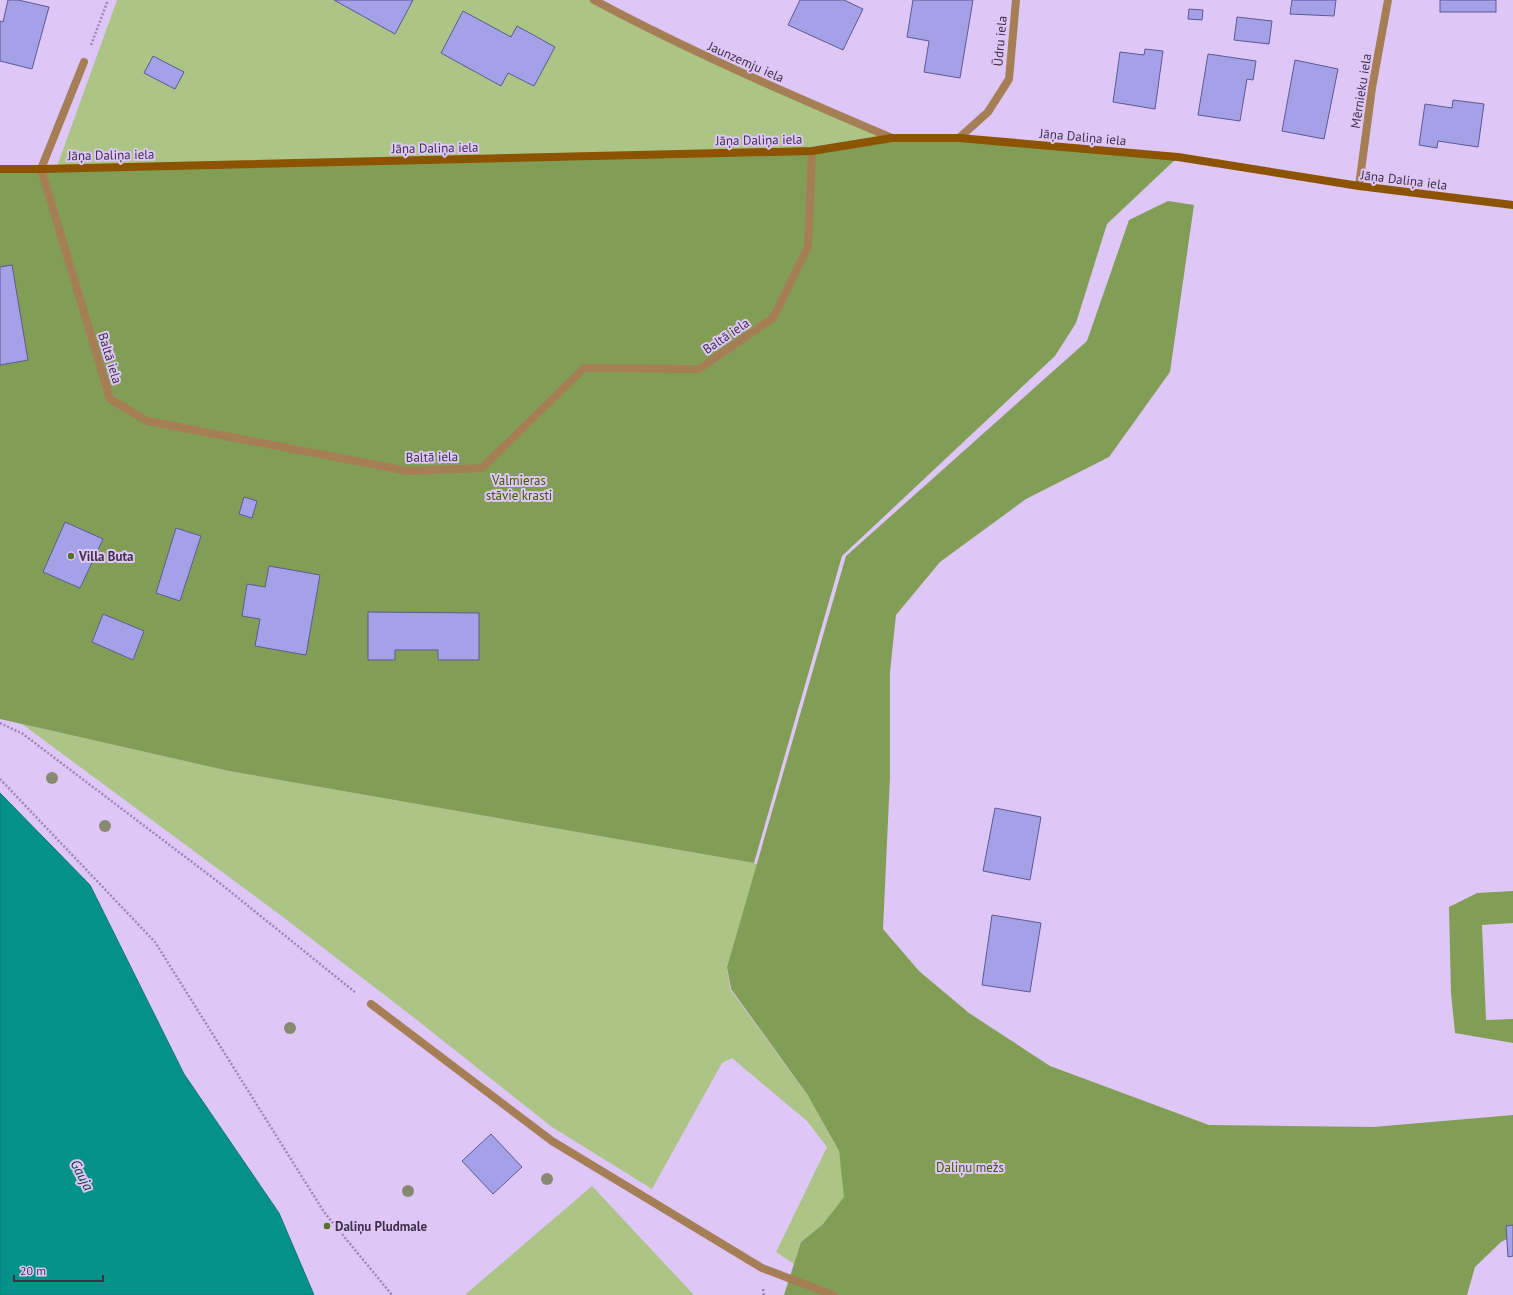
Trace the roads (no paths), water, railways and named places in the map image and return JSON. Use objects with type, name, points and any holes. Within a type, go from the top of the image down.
[{"type":"street","name":"Jaunzemju iela","points":[[594,0],[657,34],[756,81],[892,138]]},
{"type":"street","name":"Ūdru iela","points":[[959,138],[988,112],[1008,79],[1016,0]]},
{"type":"street","name":"Mērnieku iela","points":[[1359,186],[1372,88],[1388,0]]},
{"type":"street","points":[[41,169],[84,62]]},
{"type":"street","name":"Jāņa Daliņa iela","points":[[0,168],[41,169],[812,151],[892,138],[959,138],[1178,157],[1359,186],[1513,206]]},
{"type":"street","name":"Baltā iela","points":[[41,169],[110,399],[147,421],[408,472],[482,468],[584,368],[699,368],[773,318],[808,247],[812,151]]},
{"type":"street","points":[[371,1004],[552,1141],[762,1268],[833,1295]]},
{"type":"water","name":"Gauja","points":[[0,793],[90,885],[184,1074],[279,1213],[314,1295],[0,1295]]},
{"type":"place","name":"Villa Buta","points":[[71,556]]},
{"type":"place","name":"Daliņu Pludmale","points":[[327,1226]]},
{"type":"park label","name":"Valmieras stāvie krasti","points":[[519,488]]},
{"type":"park label","name":"Daliņu mežs","points":[[970,1167]]}]
